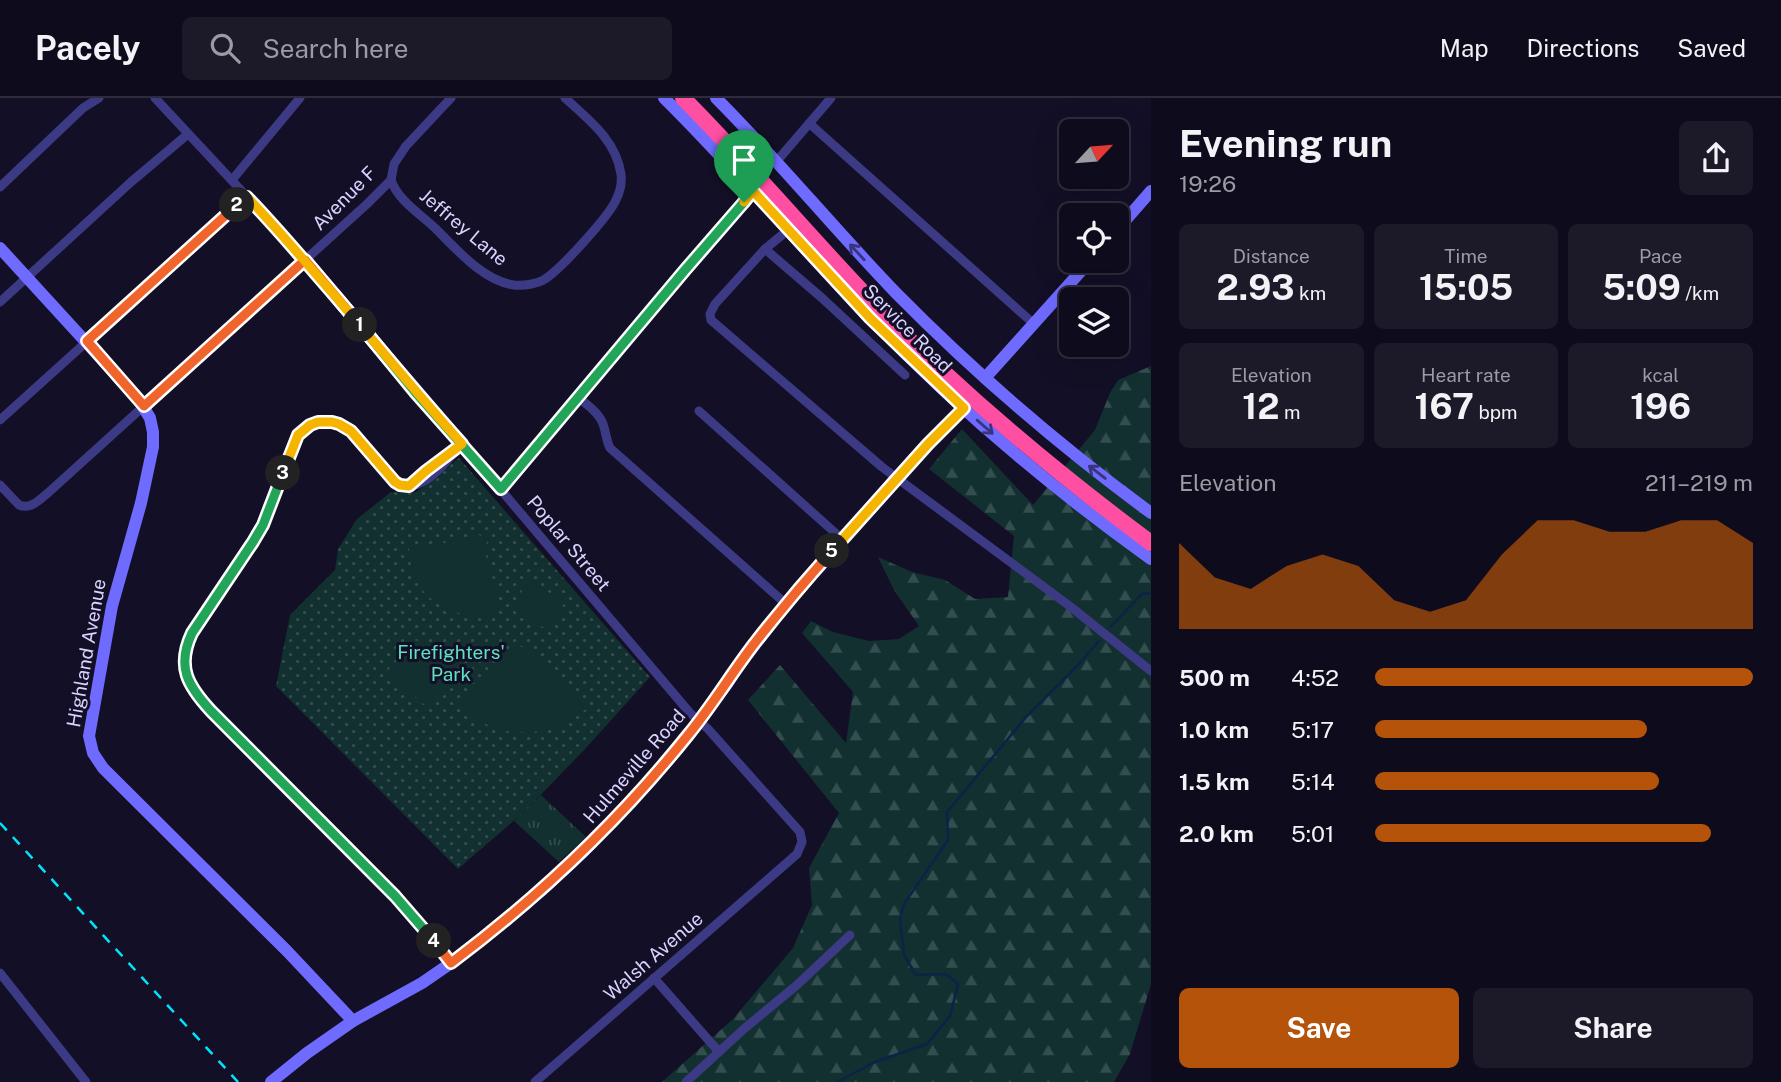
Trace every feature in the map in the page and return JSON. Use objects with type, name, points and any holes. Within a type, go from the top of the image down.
[{"type":"highway","points":[[683,98],[854,283],[930,360],[1049,465],[1151,543]]},
{"type":"highway","points":[[698,98],[862,276],[938,352],[1047,450],[1151,530]]},
{"type":"street","points":[[0,187],[83,108],[99,98]]},
{"type":"street","name":"Poplar Street","points":[[155,98],[305,260],[699,722],[709,729],[800,832],[802,846],[795,857]]},
{"type":"street","points":[[232,180],[300,98]]},
{"type":"street","name":"Avenue F","points":[[0,485],[19,505],[28,507],[49,492],[367,204],[391,180],[399,155],[451,98]]},
{"type":"street","name":"Jeffrey Lane","points":[[391,180],[408,204],[487,274],[514,285],[533,284],[544,280],[564,263],[610,211],[619,192],[621,179],[611,144],[565,98]]},
{"type":"street","name":"Service Road","points":[[664,98],[878,327],[964,408],[1041,475],[1151,559]]},
{"type":"street","name":"Service Road","points":[[716,98],[896,292],[985,378],[1064,446],[1151,513]]},
{"type":"street","points":[[776,162],[831,98]]},
{"type":"street","points":[[810,124],[1034,324]]},
{"type":"street","points":[[0,302],[131,182],[188,134]]},
{"type":"street","points":[[501,489],[753,191]]},
{"type":"street","points":[[1129,216],[1151,191]]},
{"type":"street","points":[[0,420],[247,197]]},
{"type":"street","points":[[789,230],[765,249],[712,309],[711,320],[896,478],[1071,607],[1151,671]]},
{"type":"street","name":"Highland Avenue","points":[[0,248],[144,406],[152,425],[153,447],[141,503],[112,606],[89,736],[93,752],[110,775],[287,951],[353,1021]]},
{"type":"street","points":[[765,249],[905,375]]},
{"type":"street","points":[[985,378],[1079,273]]},
{"type":"street","points":[[578,398],[600,417],[610,448],[786,604]]},
{"type":"street","name":"Hulmeville Road","points":[[271,1082],[353,1021],[422,983],[485,938],[585,850],[660,769],[699,722],[786,604],[896,478],[964,408]]},
{"type":"street","points":[[699,411],[842,540]]},
{"type":"street","points":[[451,963],[395,896],[194,692],[185,670],[185,650],[192,633],[263,525],[294,441],[303,429],[318,422],[339,424],[351,431],[395,482],[409,486],[462,444]]},
{"type":"street","name":"Walsh Avenue","points":[[535,1082],[795,857]]},
{"type":"street","points":[[686,1082],[850,934]]},
{"type":"street","points":[[0,973],[86,1082]]},
{"type":"street","points":[[654,978],[719,1052]]},
{"type":"green space","points":[[1151,366],[1151,984],[1130,1054],[1114,1082],[662,1082],[733,1019],[793,948],[812,905],[809,868],[839,813],[748,700],[780,665],[846,743],[853,692],[802,633],[811,621],[833,632],[869,641],[899,639],[919,626],[894,590],[878,557],[912,572],[945,580],[975,599],[1008,597],[1014,536],[929,469],[962,429],[1033,505],[1095,430],[1118,380]]},
{"type":"green space","name":"Firefighters' Park","points":[[459,458],[650,677],[524,812],[458,869],[276,686],[290,615],[335,570],[338,549],[357,519],[391,492],[418,491]]},
{"type":"green space","points":[[474,532],[488,540],[484,549],[501,606],[488,613],[467,615],[440,605],[425,592],[413,572],[409,548],[470,539]]},
{"type":"green space","points":[[528,580],[565,602],[548,630],[512,609]]},
{"type":"green space","points":[[416,640],[456,677],[428,708],[387,671]]},
{"type":"green space","points":[[517,647],[530,647],[586,709],[563,724],[536,732],[522,733],[495,728],[477,718],[462,703]]},
{"type":"green space","points":[[541,795],[586,837],[559,862],[514,821]]},
{"type":"waterway","points":[[1111,626],[1142,594],[1151,593]]},
{"type":"waterway","points":[[837,1082],[875,1062],[927,1044],[950,1016],[958,984],[946,974],[916,975],[904,955],[900,919],[904,904],[948,840],[947,812],[1027,716],[1099,641]]},
{"type":"railway","points":[[0,823],[238,1082]]},
{"type":"route","points":[[744,202],[501,489],[462,444],[415,392],[375,342],[305,260],[144,406],[87,341],[247,197],[305,260],[415,392],[462,444],[409,486],[405,486],[395,482],[345,427],[325,421],[303,429],[294,441],[263,525],[192,633],[184,661],[187,679],[194,692],[395,896],[451,963],[542,890],[610,824],[688,735],[781,610],[896,478],[964,408],[870,318],[753,191],[744,202]]}]
